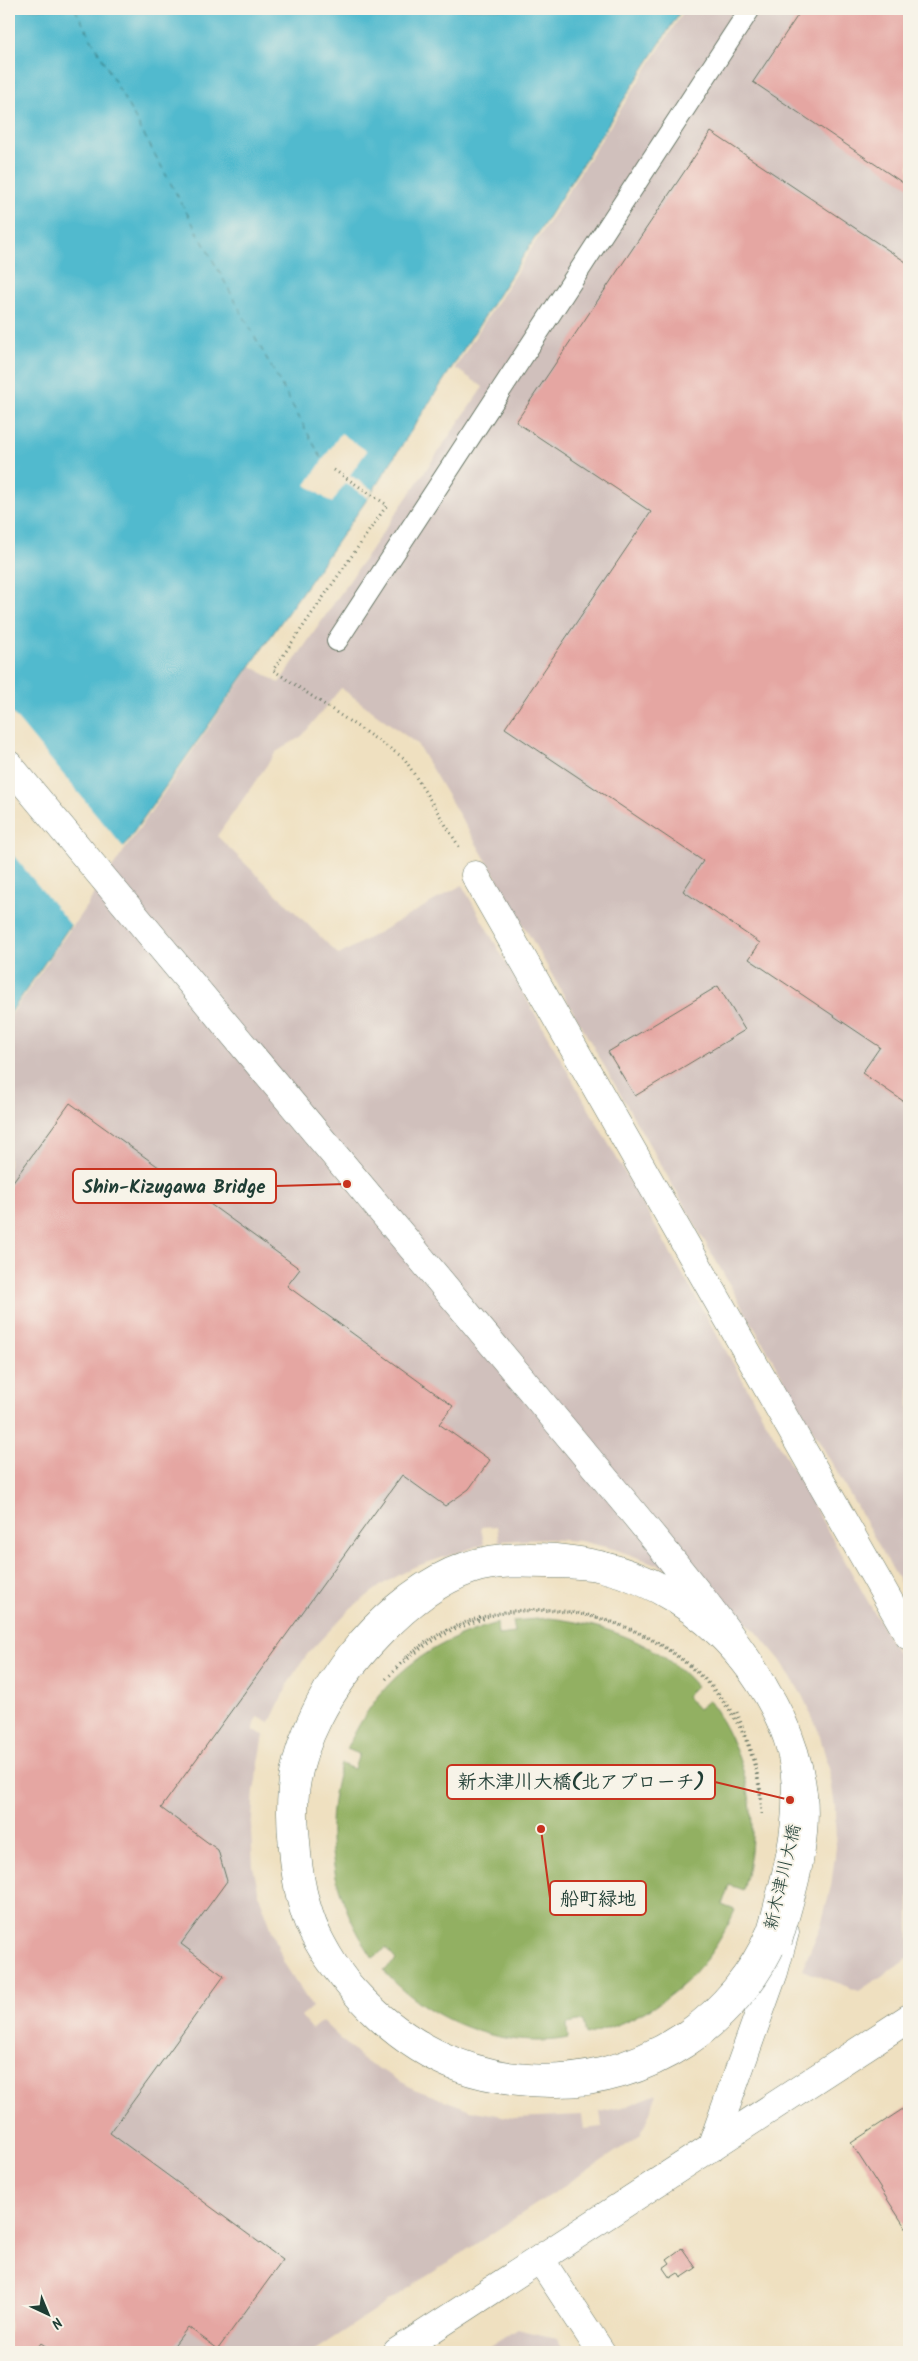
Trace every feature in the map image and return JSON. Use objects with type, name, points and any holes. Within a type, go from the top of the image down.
[{"type":"street","name":"新木津川大橋","points":[[9,765],[662,1547],[736,1643],[764,1683],[768,1691],[771,1700],[789,1741],[790,1750],[797,1786],[795,1835],[771,1932],[747,1975],[711,2018],[664,2049],[615,2070],[569,2079],[529,2078],[490,2072],[450,2062],[408,2039],[370,2007],[340,1975],[334,1969],[326,1954],[318,1940],[313,1932],[309,1925],[296,1876],[289,1804],[295,1763],[310,1722],[328,1687],[352,1654],[405,1599],[465,1565],[501,1558],[594,1562],[659,1585],[712,1624],[742,1658],[752,1671],[767,1692],[788,1740],[791,1749],[800,1794],[798,1842],[775,1936],[750,1980],[715,2022],[668,2054],[619,2075],[573,2084],[533,2083],[494,2078],[454,2067],[412,2044],[374,2012],[338,1974],[334,1967],[314,1930],[300,1881],[293,1810],[299,1768],[314,1727],[332,1693],[356,1659],[409,1605],[439,1586],[470,1570],[505,1564],[599,1567],[663,1590],[716,1629],[751,1670],[766,1690],[771,1696],[795,1754],[804,1799],[802,1848],[778,1941],[751,1989],[716,2031],[670,2062],[620,2084],[574,2092],[534,2091],[495,2086],[455,2075],[413,2052],[375,2021],[339,1982],[315,1938],[312,1930],[305,1906],[301,1889],[298,1860],[297,1850],[294,1818],[300,1776],[310,1748],[333,1701],[357,1668],[410,1613],[440,1594],[471,1579],[506,1572],[600,1576],[664,1599],[716,1637],[747,1671],[772,1705],[796,1762],[805,1807],[803,1856],[774,1972],[711,2148]]},
{"type":"street","points":[[475,875],[909,1636]]},
{"type":"street","points":[[397,2352],[909,2018]]},
{"type":"street","points":[[540,2259],[601,2352]]},
{"type":"lane","points":[[337,641],[750,9]]},
{"type":"path","points":[[486,1618],[457,1628],[434,1639],[415,1651],[383,1679],[415,1650],[433,1638],[457,1626],[487,1617],[511,1612],[561,1611],[609,1620],[660,1644],[697,1673],[720,1697],[738,1724],[752,1759],[763,1816],[754,1757],[742,1722],[729,1697]]},
{"type":"shaded area","points":[[685,9],[909,9],[909,1598],[492,870],[417,744],[341,688],[302,736],[276,752],[217,836],[339,955],[462,885],[909,1674],[909,1958],[859,1991],[802,1970],[821,1925],[831,1886],[836,1847],[835,1807],[829,1768],[818,1730],[802,1695],[781,1661],[756,1631],[726,1605],[694,1583],[659,1565],[614,1549],[580,1541],[548,1539],[499,1541],[497,1526],[481,1527],[484,1544],[414,1567],[383,1584],[351,1608],[309,1652],[291,1678],[270,1722],[257,1717],[253,1731],[264,1735],[254,1791],[251,1832],[253,1866],[259,1895],[284,1963],[312,2007],[301,2016],[312,2029],[322,2021],[362,2059],[414,2089],[474,2111],[514,2118],[582,2115],[584,2129],[602,2127],[600,2112],[627,2106],[657,2094],[641,2135],[312,2352],[9,2352],[9,1018],[251,666],[279,683],[483,387],[455,368]]},
{"type":"shaded area","points":[[517,2329],[556,2338],[566,2352],[481,2352]]},
{"type":"green space","points":[[549,1618],[590,1625],[629,1638],[648,1647],[681,1671],[696,1686],[686,1696],[698,1709],[709,1700],[733,1744],[742,1767],[748,1791],[752,1839],[743,1890],[729,1885],[722,1905],[735,1910],[723,1934],[694,1974],[676,1990],[656,2005],[635,2017],[586,2035],[583,2021],[567,2024],[568,2038],[543,2041],[518,2040],[468,2028],[444,2017],[422,2004],[384,1971],[396,1960],[386,1948],[373,1958],[359,1935],[339,1889],[331,1841],[331,1816],[341,1764],[354,1769],[359,1754],[347,1749],[359,1725],[373,1703],[406,1668],[447,1642],[471,1632],[497,1623],[498,1635],[515,1633],[513,1621]]},
{"type":"water","points":[[9,9],[682,9],[368,498],[140,823],[9,1015]]},
{"type":"pier","points":[[341,433],[367,451],[350,475],[373,490],[368,498],[345,483],[332,503],[306,485]]},
{"type":"pier","points":[[9,709],[125,849],[72,927],[9,850]]},
{"type":"building","points":[[802,9],[909,9],[909,187],[753,82]]},
{"type":"building","points":[[711,132],[909,264],[909,1105],[862,1073],[880,1047],[749,959],[760,943],[683,891],[703,861],[505,728],[651,512],[516,422]]},
{"type":"building","points":[[718,986],[745,1030],[635,1096],[608,1052]]},
{"type":"building","points":[[70,1103],[300,1269],[287,1286],[453,1406],[439,1424],[490,1460],[469,1489],[445,1506],[402,1475],[161,1808],[218,1850],[227,1881],[181,1944],[224,1976],[110,2133],[283,2260],[218,2349],[188,2327],[169,2352],[54,2352],[41,2343],[34,2352],[9,2352],[9,1187]]},
{"type":"building","points":[[909,2105],[909,2233],[851,2143]]},
{"type":"building","points":[[682,2248],[696,2268],[681,2278],[678,2273],[670,2278],[663,2268],[670,2263],[667,2259]]},
{"type":"ferry route","points":[[75,9],[323,461]]},
{"type":"place","name":"Shin-Kizugawa Bridge","points":[[347,1184]]},
{"type":"place","name":"新木津川大橋(北アプローチ)","points":[[790,1800]]},
{"type":"place","name":"船町緑地","points":[[541,1829]]}]
